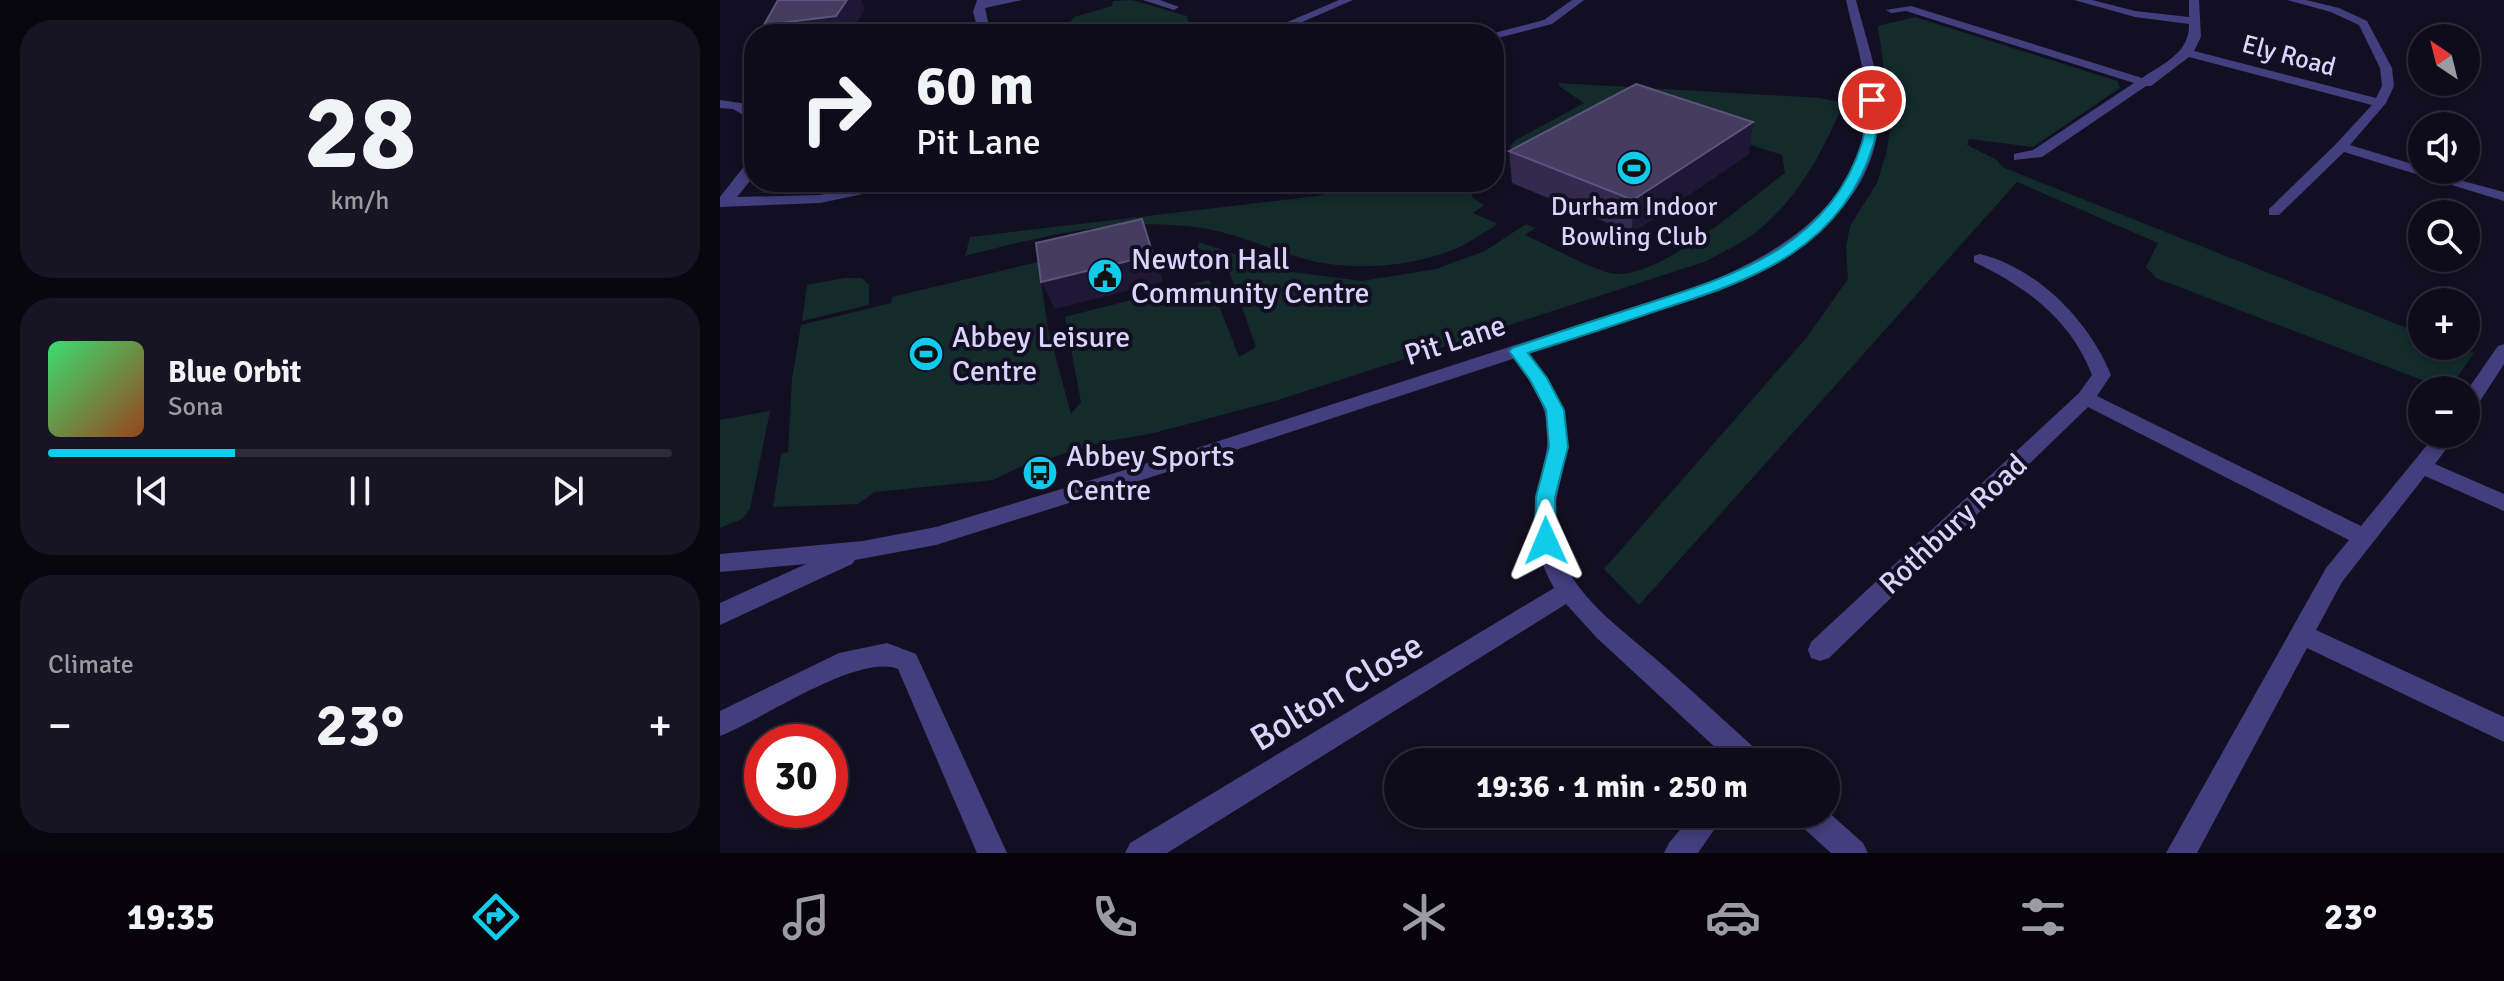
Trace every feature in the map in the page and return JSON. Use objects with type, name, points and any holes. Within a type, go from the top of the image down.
[{"type":"street","points":[[982,24],[978,12],[981,3],[1017,0]]},
{"type":"street","points":[[1148,0],[1174,7]]},
{"type":"street","points":[[1289,24],[1348,0]]},
{"type":"street","points":[[1504,34],[1564,14],[1579,0]]},
{"type":"street","name":"Pit Lane","points":[[863,550],[936,536],[998,518],[1518,351],[1756,270],[1820,225],[1846,193],[1869,141],[1873,114],[1851,0]]},
{"type":"street","points":[[2079,0],[2135,14],[2193,21]]},
{"type":"street","points":[[2019,157],[2037,154],[2147,83],[2187,53],[2195,37],[2194,0]]},
{"type":"street","points":[[2274,212],[2341,147],[2380,103],[2388,86],[2386,68],[2363,23],[2335,10],[2292,0]]},
{"type":"street","points":[[1891,10],[1907,8],[2147,83]]},
{"type":"street","points":[[1523,30],[1542,41]]},
{"type":"street","name":"Ely Road","points":[[2187,53],[2380,103]]},
{"type":"street","points":[[720,104],[736,106],[744,111]]},
{"type":"street","points":[[2341,147],[2504,197]]},
{"type":"street","points":[[722,201],[744,179]]},
{"type":"street","points":[[722,201],[820,199],[853,192]]},
{"type":"street","name":"Rothbury Road","points":[[1820,650],[2086,398],[2102,375],[2094,352],[2033,286],[2012,272],[1980,259]]},
{"type":"street","points":[[2480,386],[2504,350]]},
{"type":"street","points":[[1518,351],[1538,378],[1555,410],[1558,447],[1543,518],[1552,561],[1570,590],[1595,619],[1735,748]]},
{"type":"street","points":[[2086,398],[2365,538]]},
{"type":"street","points":[[2181,853],[2334,575],[2437,448]]},
{"type":"street","points":[[2423,467],[2504,503]]},
{"type":"street","points":[[720,563],[863,550]]},
{"type":"street","points":[[720,615],[763,592],[863,550]]},
{"type":"street","name":"Bolton Close","points":[[1140,853],[1570,590]]},
{"type":"street","points":[[2301,634],[2504,730]]},
{"type":"street","points":[[720,724],[848,661],[887,654],[907,662],[992,853]]},
{"type":"street","points":[[1679,853],[1700,828]]},
{"type":"street","points":[[1825,828],[1853,853]]},
{"type":"green space","points":[[1132,0],[1187,16],[1189,24],[1070,22],[1074,17],[1112,6],[1113,1]]},
{"type":"green space","points":[[1915,17],[2117,81],[2120,88],[2033,147],[1969,139],[1967,145],[1997,160],[2002,167],[2408,328],[2408,360],[2469,360],[2458,376],[2412,376],[2156,278],[2146,267],[2158,243],[2017,182],[1639,605],[1604,569],[1807,337],[1848,279],[1846,247],[1850,226],[1877,183],[1887,151],[1891,120],[1878,26]]},
{"type":"green space","points":[[1559,83],[1820,98],[1844,103],[1818,156],[1785,204],[1751,236],[1707,261],[1278,400],[1150,434],[1102,442],[1020,467],[993,480],[875,492],[858,504],[773,507],[781,454],[788,452],[792,379],[801,325],[891,303],[892,297],[1038,262],[1048,329],[1071,414],[1081,402],[1065,317],[1209,280],[1239,357],[1256,347],[1226,263],[1198,248],[1199,242],[1284,271],[1362,281],[1436,269],[1485,251],[1526,224],[1535,228],[1525,235],[1585,264],[1617,274],[1658,263],[1681,250],[1785,173],[1782,155],[1648,112],[1520,151],[1509,147],[1516,140],[1584,103]]},
{"type":"green space","points":[[1334,192],[1472,192],[1472,197],[1484,205],[1473,213],[1498,224],[1455,249],[1419,260],[1381,266],[1323,263],[1222,232],[1165,225],[1078,231],[965,256],[970,237]]},
{"type":"green space","points":[[862,278],[869,285],[869,305],[802,321],[807,285]]},
{"type":"green space","points":[[770,411],[750,509],[742,519],[720,528],[720,420]]},
{"type":"building","points":[[778,0],[847,0],[836,16],[765,24]]},
{"type":"building","points":[[1636,84],[1753,122],[1633,200],[1509,151]]},
{"type":"building","points":[[1142,219],[1153,255],[1041,282],[1036,243]]},
{"type":"place","name":"Durham Indoor Bowling Club","points":[[1634,168]]},
{"type":"place","name":"Newton Hall Community Centre","points":[[1105,276]]},
{"type":"place","name":"Abbey Leisure Centre","points":[[926,354]]},
{"type":"place","name":"Abbey Sports Centre","points":[[1040,473]]},
{"type":"route","points":[[1546,541],[1543,518],[1558,447],[1555,410],[1538,378],[1518,351],[1713,287],[1756,270],[1793,247],[1820,225],[1846,193],[1869,141],[1872,100]]}]
